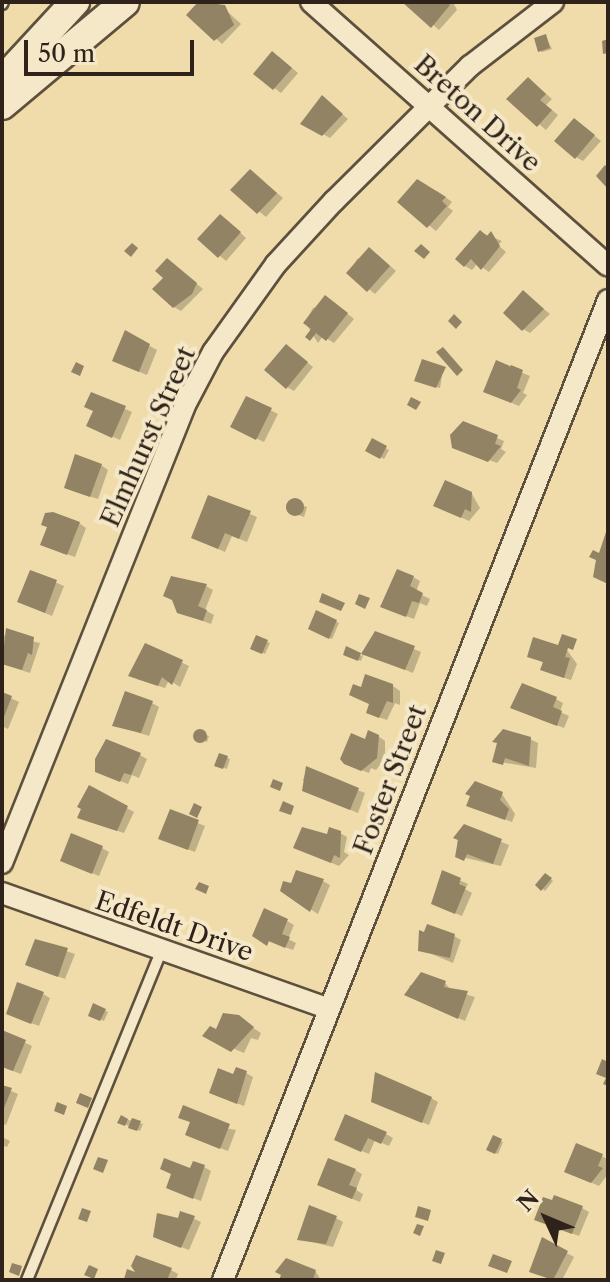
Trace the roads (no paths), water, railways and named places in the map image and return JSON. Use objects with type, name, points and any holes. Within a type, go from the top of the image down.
[{"type":"street","points":[[2,81],[75,2]]},
{"type":"street","points":[[2,105],[125,2]]},
{"type":"street","name":"Breton Drive","points":[[311,2],[608,266]]},
{"type":"street","name":"Elmhurst Street","points":[[2,863],[184,407],[213,352],[276,264],[493,46],[553,2]]},
{"type":"street","name":"Foster Street","points":[[223,1280],[608,300]]},
{"type":"street","name":"Edfeldt Drive","points":[[2,893],[329,1009]]},
{"type":"lane","points":[[27,1280],[162,950]]}]
